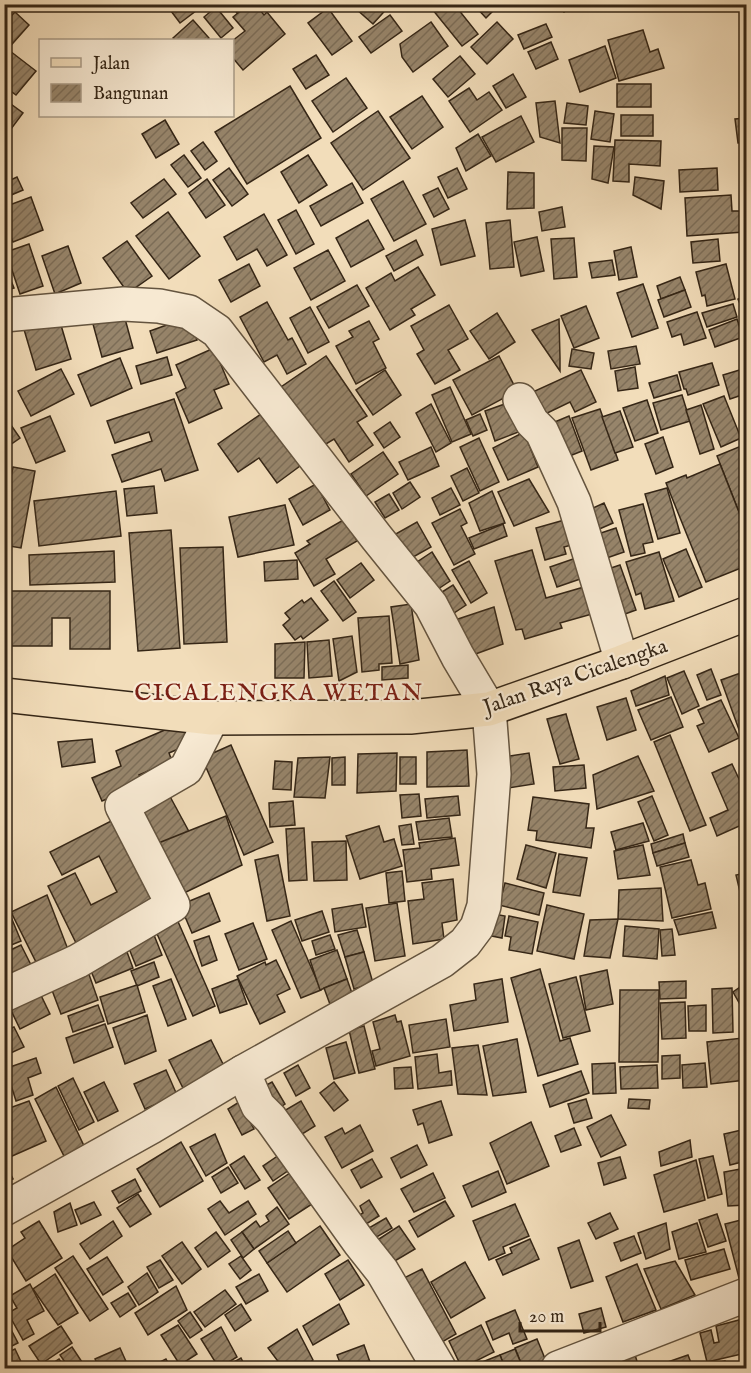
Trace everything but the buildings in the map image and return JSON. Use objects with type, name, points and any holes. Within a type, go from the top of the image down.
[{"type":"main road","name":"Jalan Raya Cicalengka","points":[[4,695],[212,718],[410,717],[489,709],[622,662],[747,614]]},
{"type":"street","points":[[4,315],[124,304],[159,306],[189,312],[217,331],[431,605],[489,709],[494,774],[484,906],[477,927],[465,943],[442,961],[4,1209]]},
{"type":"street","points":[[520,400],[532,422],[542,432],[574,502],[622,662]]},
{"type":"street","points":[[4,995],[78,961],[173,905],[122,806],[186,769],[212,718]]},
{"type":"street","points":[[243,1072],[258,1106],[271,1119],[382,1271],[439,1368]]},
{"type":"street","points":[[558,1368],[747,1294]]},
{"type":"district","name":"CICALENGKA WETAN","points":[[279,692]]}]
